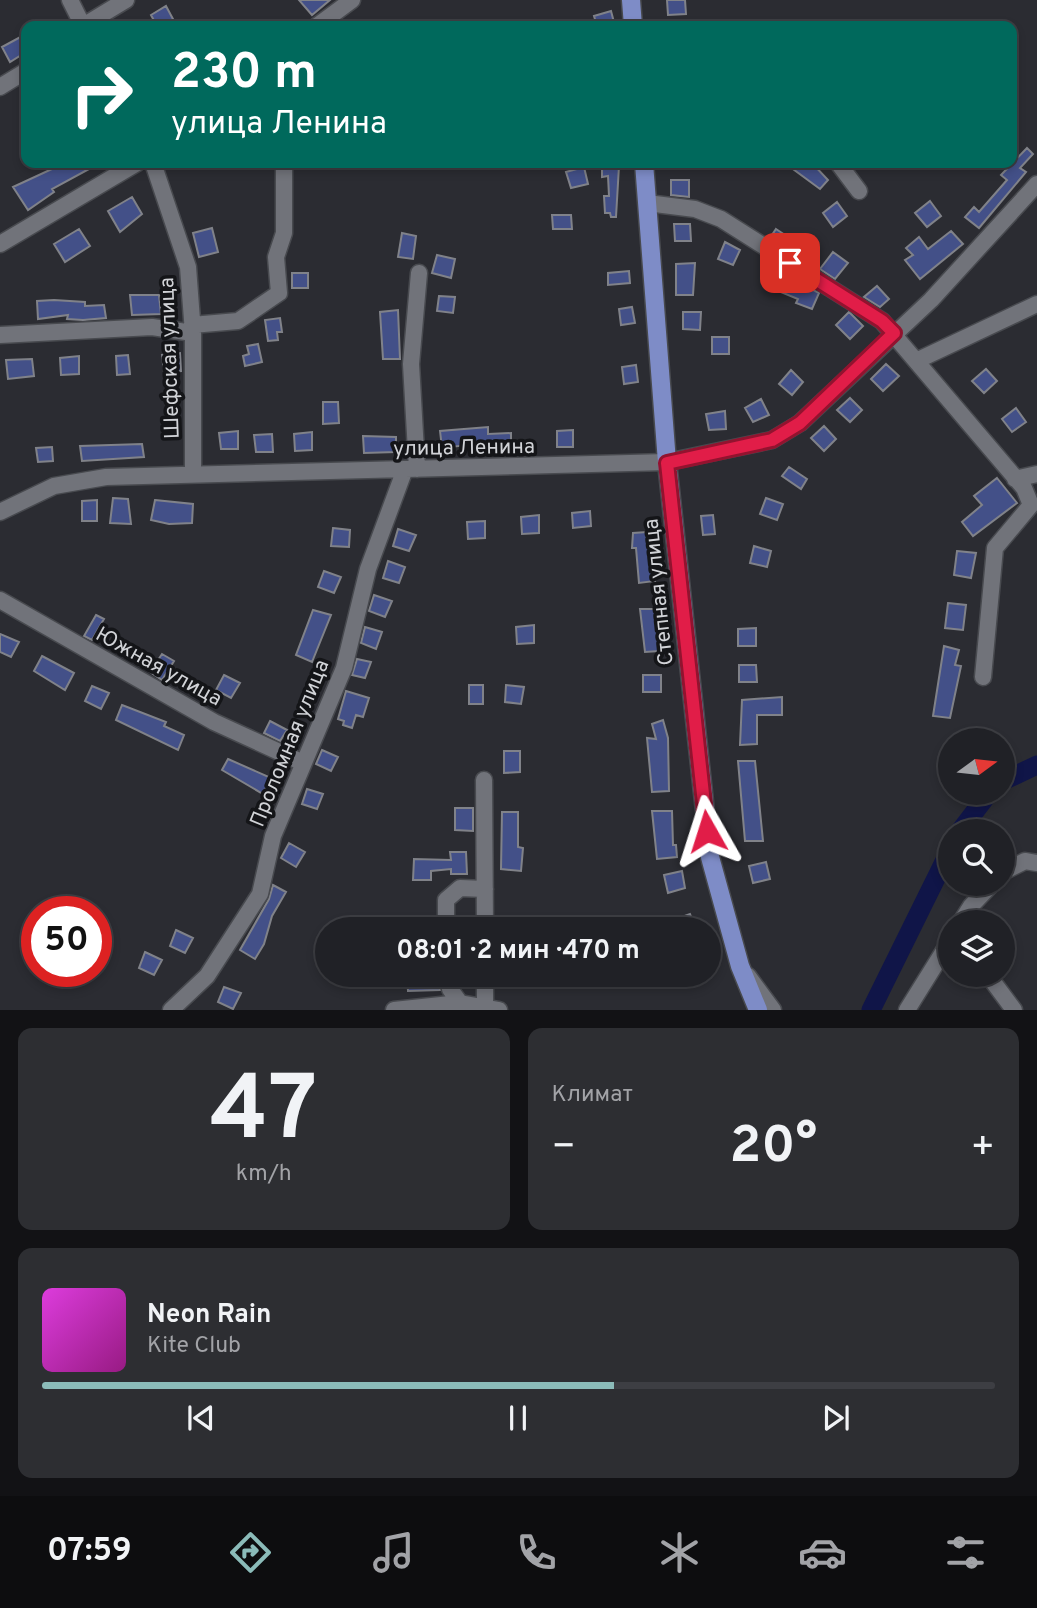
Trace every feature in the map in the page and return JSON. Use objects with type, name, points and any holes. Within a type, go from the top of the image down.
[{"type":"main road","points":[[631,0],[633,21]]},
{"type":"main road","name":"Степная улица","points":[[644,168],[667,463],[710,857],[740,966],[758,1010]]},
{"type":"street","points":[[70,0],[80,21]]},
{"type":"street","points":[[91,21],[126,0]]},
{"type":"street","points":[[324,21],[352,0]]},
{"type":"street","points":[[0,87],[21,74]]},
{"type":"street","points":[[0,244],[129,168]]},
{"type":"street","name":"Шефская улица","points":[[155,168],[188,267],[192,329],[193,474]]},
{"type":"street","points":[[0,335],[152,327],[192,329],[238,321],[279,293],[276,257],[284,233],[284,168]]},
{"type":"street","points":[[842,168],[859,191]]},
{"type":"street","name":"улица Ленина","points":[[0,512],[54,486],[106,477],[667,463],[772,440],[800,423],[960,272],[1037,184]]},
{"type":"street","points":[[647,204],[695,209],[721,219],[882,321],[1024,488],[1031,505],[995,548],[983,677]]},
{"type":"street","name":"Проломная улица","points":[[171,1010],[206,976],[260,894],[273,836],[344,667],[368,569],[411,469],[411,363],[419,273]]},
{"type":"street","points":[[916,360],[1037,304]]},
{"type":"street","points":[[1016,479],[1037,474]]},
{"type":"street","name":"Южная улица","points":[[0,600],[214,722],[302,762]]},
{"type":"street","points":[[484,780],[485,917]]},
{"type":"street","points":[[1015,866],[1025,861],[1037,863]]},
{"type":"street","points":[[446,917],[446,900],[460,888],[485,889]]},
{"type":"street","points":[[968,910],[981,896]]},
{"type":"street","points":[[907,1010],[938,960]]},
{"type":"street","points":[[740,966],[772,1010]]},
{"type":"street","points":[[450,987],[460,1003]]},
{"type":"street","points":[[394,1010],[460,1003],[492,1008],[488,987]]},
{"type":"street","points":[[997,987],[1014,1010]]},
{"type":"building","points":[[299,0],[330,0],[312,15]]},
{"type":"building","points":[[667,0],[685,0],[686,14],[668,15]]},
{"type":"building","points":[[166,6],[174,21],[154,21],[151,15]]},
{"type":"building","points":[[611,11],[614,21],[596,21],[594,16]]},
{"type":"building","points":[[21,37],[21,55],[10,62],[2,47]]},
{"type":"building","points":[[1027,148],[1033,154],[1020,168],[1026,172],[979,228],[965,217],[974,207],[979,212],[1007,180],[1001,175],[1008,168],[1017,168],[1017,158]]},
{"type":"building","points":[[91,168],[52,189],[54,192],[28,210],[13,187],[52,169]]},
{"type":"building","points":[[584,168],[588,184],[571,188],[566,172]]},
{"type":"building","points":[[602,168],[619,168],[616,217],[605,213],[604,196],[609,196],[608,176],[602,177]]},
{"type":"building","points":[[817,168],[828,180],[820,189],[793,169]]},
{"type":"building","points":[[671,180],[689,180],[689,197],[671,195]]},
{"type":"building","points":[[132,197],[142,214],[120,232],[108,211]]},
{"type":"building","points":[[930,201],[941,216],[927,227],[915,213]]},
{"type":"building","points":[[837,202],[847,216],[833,227],[823,213]]},
{"type":"building","points":[[552,215],[571,215],[572,229],[553,229]]},
{"type":"building","points":[[674,224],[690,224],[691,241],[675,241]]},
{"type":"building","points":[[212,228],[218,252],[199,257],[193,233]]},
{"type":"building","points":[[79,229],[90,246],[65,262],[54,244]]},
{"type":"building","points":[[776,229],[797,243],[791,251],[770,238]]},
{"type":"building","points":[[951,231],[963,244],[920,279],[905,260],[913,255],[906,248],[919,237],[928,249]]},
{"type":"building","points":[[402,233],[416,236],[413,259],[398,257]]},
{"type":"building","points":[[725,242],[740,250],[733,265],[718,259]]},
{"type":"building","points":[[833,252],[848,263],[835,279],[820,269]]},
{"type":"building","points":[[437,255],[455,259],[451,278],[432,273]]},
{"type":"building","points":[[695,263],[693,295],[676,295],[676,264]]},
{"type":"building","points":[[629,271],[630,283],[608,285],[608,273]]},
{"type":"building","points":[[778,271],[819,293],[812,309],[796,303],[798,299],[771,288]]},
{"type":"building","points":[[292,273],[308,273],[308,288],[292,288]]},
{"type":"building","points":[[877,286],[889,299],[880,307],[864,297]]},
{"type":"building","points":[[130,295],[159,295],[161,314],[132,315]]},
{"type":"building","points":[[439,296],[455,297],[453,313],[437,311]]},
{"type":"building","points":[[37,301],[85,302],[85,306],[104,305],[106,318],[67,319],[68,315],[38,319]]},
{"type":"building","points":[[632,307],[635,323],[621,325],[619,309]]},
{"type":"building","points":[[398,310],[400,359],[383,359],[380,312]]},
{"type":"building","points":[[683,312],[701,312],[700,330],[683,329]]},
{"type":"building","points":[[849,312],[863,326],[850,339],[836,325]]},
{"type":"building","points":[[280,318],[282,332],[277,332],[278,340],[268,341],[265,320]]},
{"type":"building","points":[[712,337],[729,337],[729,354],[712,354]]},
{"type":"building","points":[[258,344],[262,362],[245,366],[243,356],[249,354],[247,346]]},
{"type":"building","points":[[180,353],[181,371],[164,372],[162,355]]},
{"type":"building","points":[[128,355],[130,374],[117,375],[116,356]]},
{"type":"building","points":[[79,356],[79,374],[61,375],[60,358]]},
{"type":"building","points":[[32,359],[34,376],[8,379],[6,360]]},
{"type":"building","points":[[886,364],[899,376],[883,391],[871,379]]},
{"type":"building","points":[[636,365],[638,382],[624,384],[622,367]]},
{"type":"building","points":[[986,369],[997,381],[984,393],[972,381]]},
{"type":"building","points":[[791,370],[803,382],[792,395],[779,384]]},
{"type":"building","points":[[850,398],[862,410],[850,422],[837,410]]},
{"type":"building","points":[[761,399],[769,415],[753,422],[745,408]]},
{"type":"building","points":[[323,402],[338,402],[339,423],[323,424]]},
{"type":"building","points":[[1016,408],[1026,422],[1012,432],[1002,419]]},
{"type":"building","points":[[725,411],[726,429],[709,430],[706,414]]},
{"type":"building","points":[[824,426],[836,439],[824,451],[811,438]]},
{"type":"building","points":[[488,427],[488,434],[511,433],[511,448],[477,448],[476,444],[442,448],[440,431]]},
{"type":"building","points":[[573,430],[573,447],[557,447],[557,431]]},
{"type":"building","points":[[238,431],[238,449],[221,449],[219,433]]},
{"type":"building","points":[[312,432],[312,450],[295,451],[294,434]]},
{"type":"building","points":[[272,434],[273,452],[256,452],[254,435]]},
{"type":"building","points":[[363,436],[396,437],[396,452],[364,453]]},
{"type":"building","points":[[142,444],[144,457],[82,461],[80,446]]},
{"type":"building","points":[[52,447],[53,461],[38,462],[36,448]]},
{"type":"building","points":[[789,467],[807,479],[801,489],[782,476]]},
{"type":"building","points":[[997,478],[1017,503],[973,536],[962,522],[982,505],[974,496]]},
{"type":"building","points":[[113,498],[128,499],[131,524],[110,523]]},
{"type":"building","points":[[766,498],[783,504],[777,520],[760,514]]},
{"type":"building","points":[[97,500],[97,521],[82,521],[82,501]]},
{"type":"building","points":[[155,500],[193,504],[192,523],[169,524],[151,520]]},
{"type":"building","points":[[590,511],[591,526],[573,528],[572,513]]},
{"type":"building","points":[[539,515],[539,533],[522,534],[521,517]]},
{"type":"building","points":[[713,515],[715,534],[703,535],[701,516]]},
{"type":"building","points":[[485,521],[485,538],[468,539],[467,522]]},
{"type":"building","points":[[333,528],[350,530],[349,547],[331,546]]},
{"type":"building","points":[[398,529],[416,535],[409,551],[393,546]]},
{"type":"building","points":[[647,532],[655,581],[639,583],[636,548],[632,548],[633,533]]},
{"type":"building","points":[[754,546],[771,551],[767,567],[750,563]]},
{"type":"building","points":[[957,551],[976,553],[971,578],[954,575]]},
{"type":"building","points":[[388,561],[405,567],[399,583],[383,578]]},
{"type":"building","points":[[324,571],[341,577],[334,593],[318,587]]},
{"type":"building","points":[[374,595],[392,601],[385,617],[369,611]]},
{"type":"building","points":[[948,603],[966,605],[963,630],[945,628]]},
{"type":"building","points":[[640,609],[657,609],[659,651],[645,652]]},
{"type":"building","points":[[313,610],[331,615],[312,662],[296,655]]},
{"type":"building","points":[[96,615],[104,619],[92,640],[84,636]]},
{"type":"building","points":[[534,625],[534,643],[517,644],[516,627]]},
{"type":"building","points":[[365,627],[382,632],[376,649],[361,643]]},
{"type":"building","points":[[756,628],[756,646],[738,646],[738,629]]},
{"type":"building","points":[[0,634],[19,642],[11,657],[0,652]]},
{"type":"building","points":[[944,646],[959,650],[955,665],[961,666],[950,718],[933,716]]},
{"type":"building","points":[[162,654],[174,661],[162,680],[150,672]]},
{"type":"building","points":[[42,656],[74,673],[65,690],[34,671]]},
{"type":"building","points":[[357,659],[371,662],[365,678],[352,675]]},
{"type":"building","points":[[739,665],[756,665],[757,682],[739,682]]},
{"type":"building","points":[[224,675],[240,683],[231,698],[216,690]]},
{"type":"building","points":[[643,675],[661,675],[661,692],[643,692]]},
{"type":"building","points":[[469,685],[483,685],[483,704],[469,704]]},
{"type":"building","points":[[506,685],[524,687],[521,704],[505,702]]},
{"type":"building","points":[[92,686],[109,693],[101,709],[85,701]]},
{"type":"building","points":[[346,691],[369,698],[363,717],[356,715],[352,728],[343,725],[344,721],[338,719]]},
{"type":"building","points":[[782,697],[782,715],[757,715],[757,744],[740,745],[742,700]]},
{"type":"building","points":[[122,705],[166,722],[164,726],[184,735],[178,750],[116,720]]},
{"type":"building","points":[[663,720],[668,738],[669,791],[652,792],[647,738],[656,739],[652,724]]},
{"type":"building","points":[[270,721],[287,730],[280,741],[264,733]]},
{"type":"building","points":[[322,750],[338,757],[331,771],[316,764]]},
{"type":"building","points":[[504,751],[520,751],[520,772],[504,773]]},
{"type":"building","points":[[228,759],[271,778],[263,794],[222,770]]},
{"type":"building","points":[[738,761],[755,761],[763,841],[745,841]]},
{"type":"building","points":[[307,789],[323,794],[317,809],[302,804]]},
{"type":"building","points":[[455,808],[473,808],[473,831],[455,830]]},
{"type":"building","points":[[652,811],[672,811],[673,845],[676,845],[677,857],[657,859]]},
{"type":"building","points":[[502,812],[518,812],[518,847],[523,848],[521,871],[501,869]]},
{"type":"building","points":[[289,843],[305,852],[296,867],[281,858]]},
{"type":"building","points":[[450,852],[466,852],[467,874],[451,874],[451,869],[431,871],[431,880],[413,880],[414,859],[451,860]]},
{"type":"building","points":[[766,862],[770,879],[753,883],[749,866]]},
{"type":"building","points":[[682,871],[685,888],[668,893],[664,875]]},
{"type":"building","points":[[273,885],[286,892],[272,916],[264,944],[255,959],[240,950],[269,899]]},
{"type":"building","points":[[176,930],[193,938],[185,953],[170,946]]},
{"type":"building","points":[[145,952],[162,960],[154,975],[139,968]]},
{"type":"building","points":[[224,987],[241,993],[233,1009],[218,1002]]},
{"type":"building","points":[[408,987],[440,987],[440,990],[408,991]]},
{"type":"waterway","points":[[1015,775],[1037,765]]},
{"type":"waterway","points":[[969,819],[980,805]]},
{"type":"waterway","points":[[871,1010],[938,874]]},
{"type":"route","points":[[707,831],[667,463],[772,440],[800,423],[894,333],[882,321],[790,263]]}]
